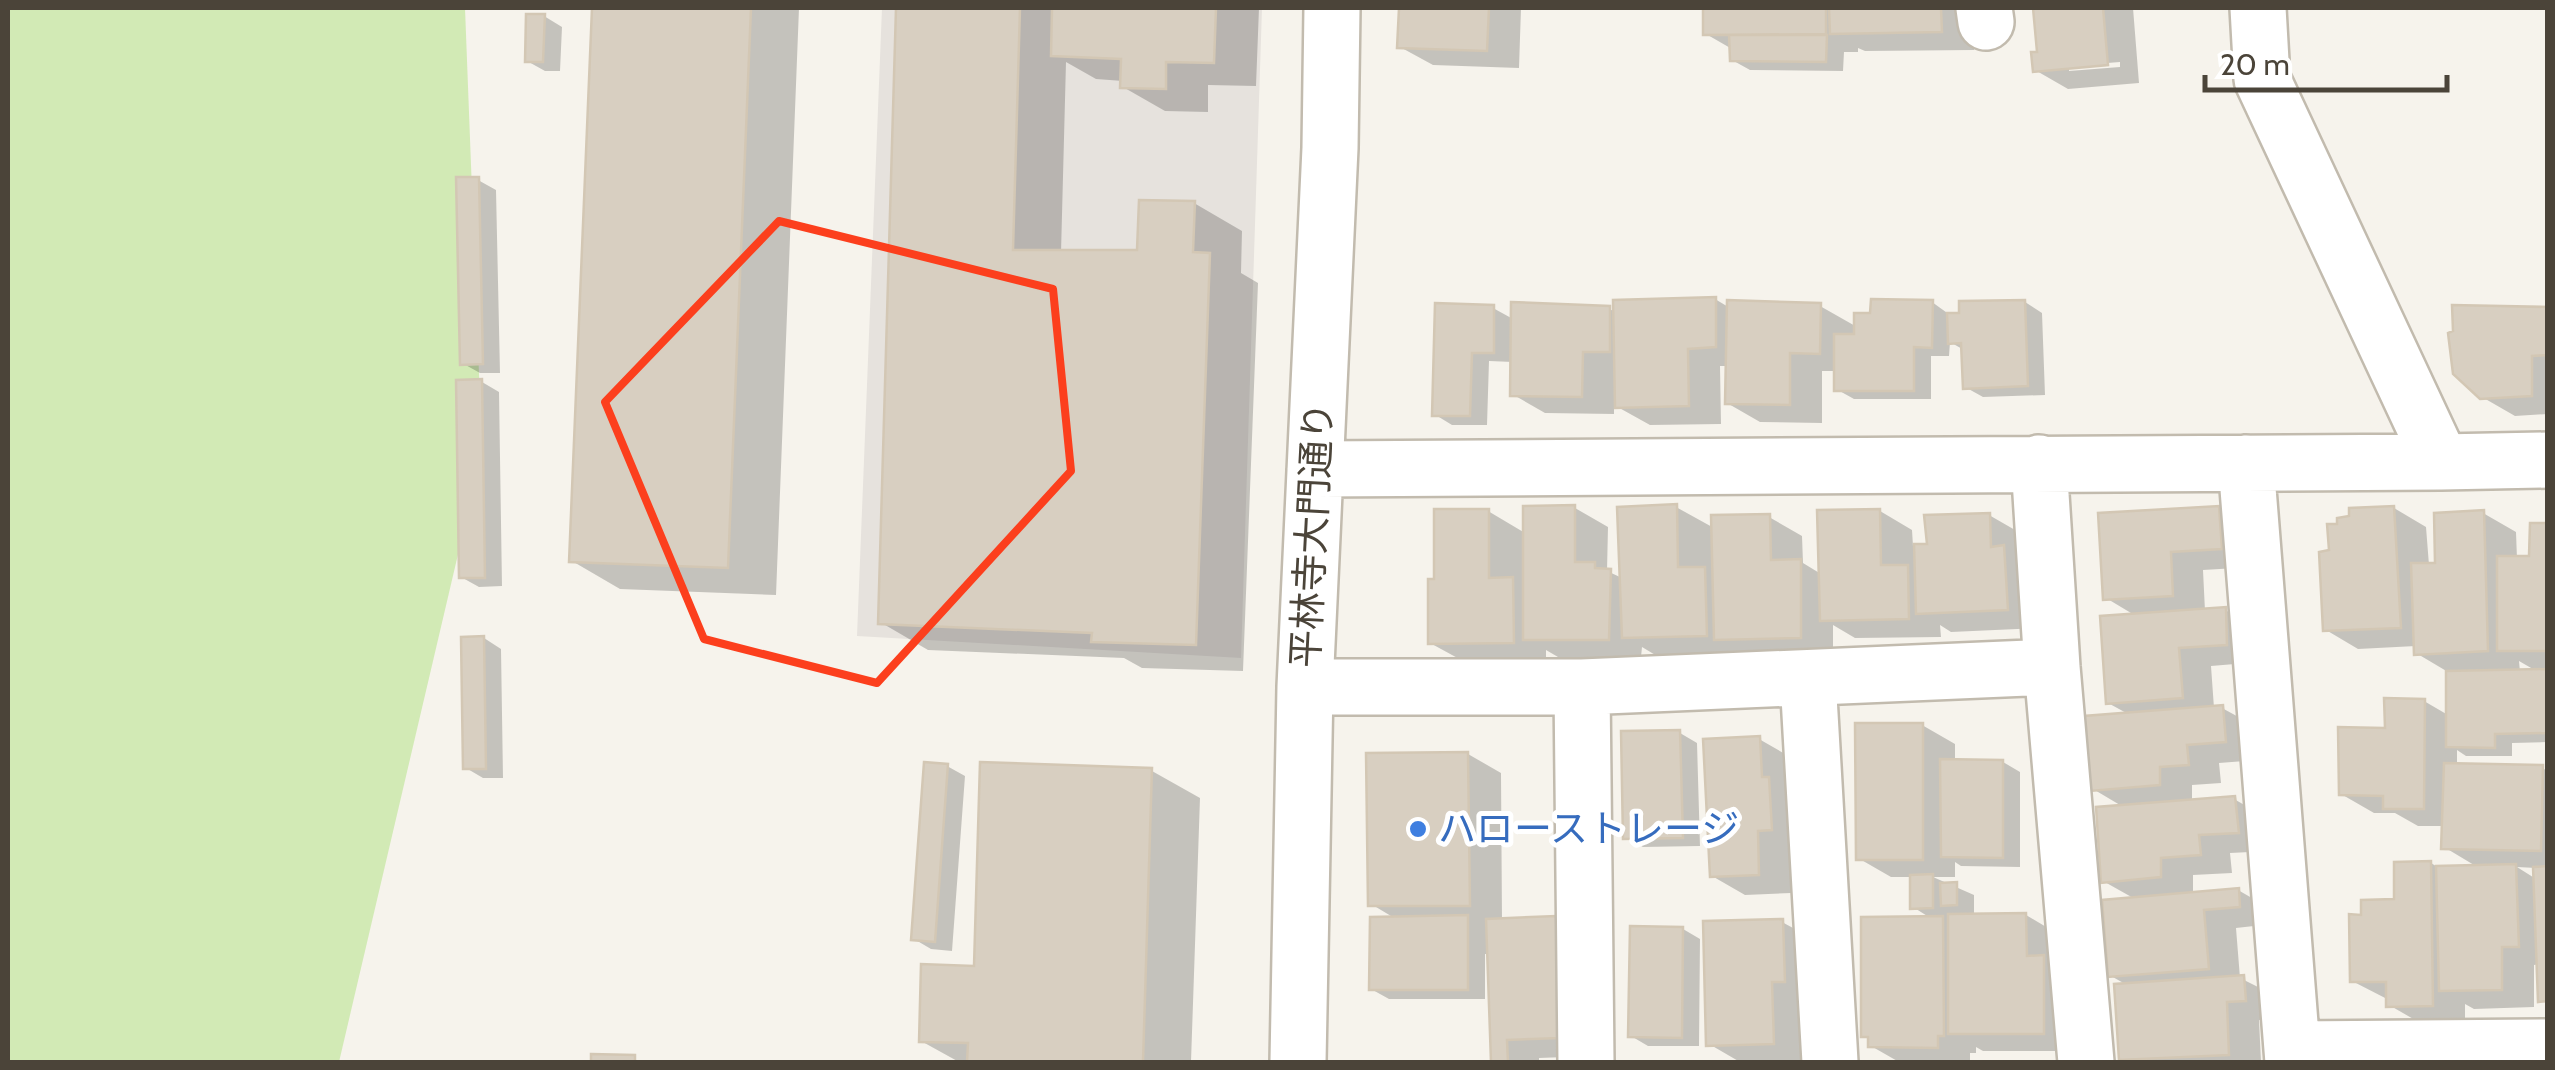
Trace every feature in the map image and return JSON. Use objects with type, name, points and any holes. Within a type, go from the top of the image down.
[{"type":"street","name":"平林寺大門通り","points":[[1298,1062],[1305,686],[1330,148],[1332,8]]},
{"type":"street","points":[[2258,8],[2262,80],[2440,462]]},
{"type":"street","points":[[1315,469],[2548,460]]},
{"type":"street","points":[[2038,464],[2086,1062]]},
{"type":"street","points":[[2246,464],[2293,1056],[2548,1048]]},
{"type":"street","points":[[1305,686],[1582,686],[1808,680],[2052,667]]},
{"type":"street","points":[[1808,680],[1830,1062]]},
{"type":"street","points":[[1582,686],[1586,1062]]},
{"type":"highlighted area","points":[[779,221],[1053,289],[1071,471],[877,683],[704,639],[605,402]]},
{"type":"shaded area","points":[[882,8],[1262,8],[1241,658],[857,636]]},
{"type":"green space","points":[[8,8],[465,8],[482,452],[339,1062],[8,1062]]},
{"type":"building","points":[[592,8],[751,8],[728,568],[569,562]]},
{"type":"building","points":[[896,8],[1020,8],[1013,250],[1137,250],[1139,200],[1195,201],[1193,252],[1210,253],[1196,645],[1091,642],[1092,633],[878,624]]},
{"type":"building","points":[[1052,8],[1216,8],[1214,63],[1166,62],[1166,89],[1120,88],[1121,59],[1051,56]]},
{"type":"building","points":[[1399,8],[1489,8],[1487,51],[1397,48]]},
{"type":"building","points":[[1703,8],[1826,8],[1826,34],[1703,35]]},
{"type":"building","points":[[1829,8],[1941,8],[1942,32],[1830,34]]},
{"type":"building","points":[[2033,8],[2103,8],[2108,65],[2033,72],[2031,52],[2037,52]]},
{"type":"building","points":[[526,14],[545,14],[543,62],[525,62]]},
{"type":"building","points":[[1729,35],[1827,35],[1826,62],[1730,61]]},
{"type":"building","points":[[456,177],[479,177],[483,364],[460,365]]},
{"type":"building","points":[[1716,297],[1716,347],[1688,349],[1689,406],[1615,408],[1613,300]]},
{"type":"building","points":[[1871,299],[1933,300],[1932,348],[1914,347],[1914,391],[1834,391],[1834,334],[1854,334],[1854,313],[1870,313]]},
{"type":"building","points":[[1727,300],[1821,303],[1820,354],[1790,353],[1790,405],[1725,404]]},
{"type":"building","points":[[2025,300],[2028,386],[1963,389],[1961,343],[1948,344],[1947,313],[1959,313],[1959,301]]},
{"type":"building","points":[[1511,302],[1610,306],[1610,352],[1583,352],[1582,397],[1510,396]]},
{"type":"building","points":[[1435,303],[1494,305],[1494,353],[1472,353],[1470,416],[1432,416]]},
{"type":"building","points":[[2452,305],[2548,307],[2548,355],[2532,356],[2532,396],[2480,399],[2453,374],[2448,333],[2453,331]]},
{"type":"building","points":[[482,379],[485,578],[459,578],[456,380]]},
{"type":"building","points":[[1677,504],[1678,567],[1705,567],[1707,636],[1622,638],[1617,507]]},
{"type":"building","points":[[1575,505],[1575,562],[1595,562],[1595,568],[1611,569],[1609,640],[1523,640],[1523,506]]},
{"type":"building","points":[[2219,506],[2222,549],[2171,552],[2173,596],[2103,600],[2098,513]]},
{"type":"building","points":[[2394,506],[2401,628],[2323,631],[2319,552],[2329,550],[2327,524],[2337,524],[2337,518],[2349,516],[2349,508]]},
{"type":"building","points":[[1434,509],[1489,509],[1489,578],[1513,577],[1514,643],[1428,644],[1428,579],[1434,579]]},
{"type":"building","points":[[1880,509],[1881,565],[1908,565],[1909,619],[1820,621],[1817,510]]},
{"type":"building","points":[[2484,510],[2488,651],[2414,655],[2411,563],[2435,563],[2434,513]]},
{"type":"building","points":[[1990,513],[1991,547],[2004,545],[2008,610],[1916,614],[1914,544],[1927,544],[1924,515]]},
{"type":"building","points":[[1770,514],[1771,560],[1801,559],[1801,638],[1714,640],[1711,515]]},
{"type":"building","points":[[2530,523],[2548,523],[2548,651],[2497,651],[2497,556],[2529,556]]},
{"type":"building","points":[[2226,607],[2227,645],[2179,648],[2183,698],[2106,704],[2100,616]]},
{"type":"building","points":[[484,636],[486,769],[463,769],[461,637]]},
{"type":"building","points":[[2548,669],[2548,733],[2495,734],[2495,748],[2446,747],[2446,671]]},
{"type":"building","points":[[2384,698],[2425,699],[2424,809],[2383,809],[2383,796],[2339,795],[2338,727],[2385,728]]},
{"type":"building","points":[[2223,705],[2226,742],[2187,745],[2189,765],[2160,767],[2160,785],[2090,791],[2084,716]]},
{"type":"building","points":[[1855,723],[1923,723],[1923,860],[1856,860]]},
{"type":"building","points":[[1680,730],[1683,838],[1623,839],[1621,731]]},
{"type":"building","points":[[1760,736],[1762,777],[1769,777],[1772,830],[1758,831],[1759,875],[1710,877],[1703,739]]},
{"type":"building","name":"ハローストレージ","points":[[1468,752],[1470,906],[1368,906],[1366,753]]},
{"type":"building","points":[[1940,759],[2003,760],[2003,858],[1941,857]]},
{"type":"building","points":[[924,762],[948,764],[935,942],[911,940]]},
{"type":"building","points":[[980,762],[1152,768],[1143,1062],[967,1062],[968,1043],[919,1042],[921,964],[974,966]]},
{"type":"building","points":[[2444,763],[2543,765],[2541,851],[2441,849]]},
{"type":"building","points":[[2235,796],[2239,833],[2199,835],[2201,855],[2161,858],[2161,877],[2101,883],[2096,807]]},
{"type":"building","points":[[2431,861],[2433,1006],[2386,1007],[2386,982],[2350,982],[2349,914],[2361,915],[2361,900],[2394,899],[2394,862]]},
{"type":"building","points":[[2516,864],[2519,947],[2502,947],[2502,990],[2439,991],[2436,866]]},
{"type":"building","points":[[2548,866],[2548,1001],[2538,1002],[2533,867]]},
{"type":"building","points":[[1933,874],[1933,908],[1910,909],[1910,875]]},
{"type":"building","points":[[1957,882],[1957,905],[1941,906],[1940,883]]},
{"type":"building","points":[[2239,888],[2240,907],[2204,910],[2209,969],[2108,977],[2102,900]]},
{"type":"building","points":[[2026,913],[2027,956],[2044,955],[2044,1034],[1948,1034],[1948,914]]},
{"type":"building","points":[[1468,915],[1468,990],[1369,990],[1370,917]]},
{"type":"building","points":[[1556,916],[1560,1038],[1507,1040],[1508,1062],[1491,1062],[1486,919]]},
{"type":"building","points":[[1943,916],[1944,1036],[1938,1036],[1938,1048],[1868,1047],[1868,1037],[1861,1037],[1861,917]]},
{"type":"building","points":[[1783,919],[1785,982],[1772,982],[1774,1044],[1706,1046],[1703,921]]},
{"type":"building","points":[[1630,926],[1683,927],[1682,1038],[1628,1037]]},
{"type":"building","points":[[2244,975],[2246,1001],[2227,1002],[2229,1055],[2119,1060],[2114,984]]},
{"type":"building","points":[[591,1054],[635,1055],[635,1062],[591,1062]]},
{"type":"place","name":"ハローストレージ","points":[[1418,829]]}]
